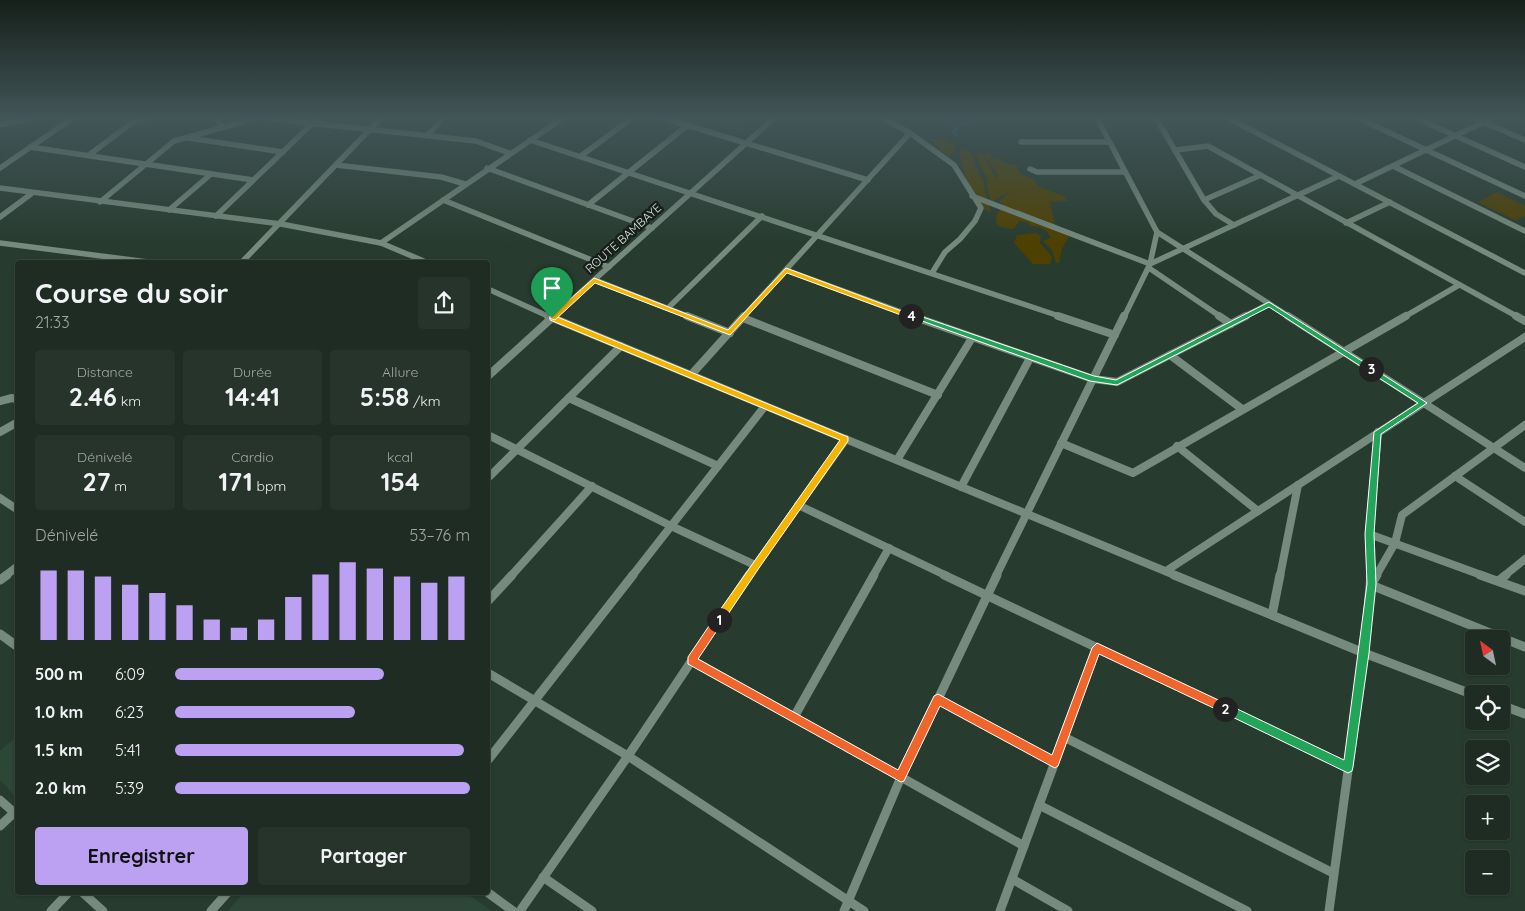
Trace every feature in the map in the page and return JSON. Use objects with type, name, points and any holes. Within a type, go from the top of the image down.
[{"type":"street","points":[[0,168],[11,161]]},
{"type":"street","points":[[129,161],[147,163],[157,167],[253,180]]},
{"type":"street","points":[[100,202],[150,161]]},
{"type":"street","points":[[216,216],[274,161]]},
{"type":"street","points":[[244,260],[340,161]]},
{"type":"street","points":[[381,243],[498,161]]},
{"type":"street","points":[[595,161],[1115,335]]},
{"type":"street","points":[[588,205],[643,161]]},
{"type":"street","name":"ROUTE BAMBAYE","points":[[490,374],[727,161]]},
{"type":"street","points":[[804,161],[868,180]]},
{"type":"street","points":[[691,375],[885,161]]},
{"type":"street","points":[[932,273],[946,252],[975,221],[981,208],[954,165],[948,161]]},
{"type":"street","points":[[1119,161],[1157,232],[1525,468]]},
{"type":"street","points":[[1182,161],[1204,200],[1216,214],[1234,225]]},
{"type":"street","points":[[1235,161],[1346,225],[1525,321]]},
{"type":"street","points":[[1309,161],[1522,271],[1525,266]]},
{"type":"street","points":[[1355,184],[1404,161]]},
{"type":"street","points":[[1449,161],[1525,196]]},
{"type":"street","points":[[1511,161],[1525,167]]},
{"type":"street","points":[[336,165],[440,177],[465,184]]},
{"type":"street","points":[[1393,166],[1525,231]]},
{"type":"street","points":[[488,168],[652,228]]},
{"type":"street","points":[[1030,169],[1037,172],[1125,172]]},
{"type":"street","points":[[169,210],[210,175]]},
{"type":"street","points":[[1204,200],[1261,175]]},
{"type":"street","points":[[1150,266],[1339,176]]},
{"type":"street","points":[[0,188],[31,194],[280,224],[381,243],[421,260]]},
{"type":"street","points":[[0,217],[31,194]]},
{"type":"street","points":[[972,196],[1150,266],[1232,324]]},
{"type":"street","points":[[442,200],[609,267]]},
{"type":"street","points":[[1346,225],[1390,202]]},
{"type":"street","points":[[668,308],[762,216]]},
{"type":"street","points":[[844,911],[901,777],[938,699],[1026,514],[1150,266],[1157,232]]},
{"type":"street","points":[[0,243],[132,260]]},
{"type":"street","points":[[786,270],[1030,358],[1093,379],[1117,382],[1269,304]]},
{"type":"street","points":[[594,280],[730,333]]},
{"type":"street","points":[[1061,443],[1133,473],[1242,409],[1345,353],[1459,285]]},
{"type":"street","points":[[491,290],[552,318],[960,487],[1364,653],[1465,691]]},
{"type":"street","points":[[743,318],[938,395]]},
{"type":"street","points":[[1166,571],[1525,337]]},
{"type":"street","points":[[897,460],[972,338]]},
{"type":"street","points":[[490,476],[621,346]]},
{"type":"street","points":[[1170,355],[1242,409]]},
{"type":"street","points":[[960,487],[1030,358]]},
{"type":"street","points":[[569,398],[718,466]]},
{"type":"street","points":[[0,401],[15,399]]},
{"type":"street","points":[[490,757],[766,406]]},
{"type":"street","points":[[0,432],[15,424]]},
{"type":"street","points":[[1371,584],[1395,543],[1402,515],[1525,425]]},
{"type":"street","points":[[1329,911],[1364,653],[1371,584],[1369,534],[1378,432]]},
{"type":"street","points":[[490,436],[671,526],[755,565]]},
{"type":"street","points":[[520,911],[628,756],[755,565],[846,439]]},
{"type":"street","points":[[1178,446],[1258,511]]},
{"type":"street","points":[[1455,476],[1525,522]]},
{"type":"street","points":[[1272,615],[1298,485]]},
{"type":"street","points":[[490,599],[592,486]]},
{"type":"street","points":[[0,498],[15,508]]},
{"type":"street","points":[[798,505],[1348,767]]},
{"type":"street","points":[[1369,534],[1525,591]]},
{"type":"street","points":[[794,717],[889,548]]},
{"type":"street","points":[[1498,581],[1525,559]]},
{"type":"street","points":[[0,580],[15,568]]},
{"type":"street","points":[[1371,584],[1525,647]]},
{"type":"street","points":[[0,634],[15,645]]},
{"type":"street","points":[[1000,911],[1097,648]]},
{"type":"street","points":[[692,660],[1024,846]]},
{"type":"street","points":[[490,675],[628,756],[864,911]]},
{"type":"street","points":[[938,699],[1055,762]]},
{"type":"street","points":[[1510,708],[1525,714]]},
{"type":"street","points":[[1064,737],[1333,873]]},
{"type":"street","points":[[0,800],[15,812]]},
{"type":"street","points":[[1039,805],[1247,911]]},
{"type":"street","points":[[0,826],[15,814]]},
{"type":"street","points":[[543,877],[592,911]]},
{"type":"street","points":[[1012,879],[1068,911]]},
{"type":"street","points":[[490,894],[513,911]]},
{"type":"street","points":[[51,911],[66,895]]},
{"type":"street","points":[[85,895],[103,911]]},
{"type":"street","points":[[211,911],[225,895]]},
{"type":"shaded area","points":[[961,161],[975,161],[979,175],[984,181],[991,213],[985,209],[974,194]]},
{"type":"shaded area","points":[[979,161],[986,161],[997,179],[998,175],[988,161],[1001,161],[1017,166],[1020,174],[1033,179],[1038,186],[1065,197],[1067,201],[1050,202],[1055,226],[1071,233],[1062,248],[1059,263],[1056,263],[1052,250],[1043,241],[1051,238],[1048,232],[1031,226],[1027,222],[1019,221],[1014,229],[1000,227],[996,222],[996,216],[1003,205],[999,201],[1010,192],[1007,190],[1008,192],[991,202],[987,186],[987,176],[982,170]]},
{"type":"shaded area","points":[[1497,192],[1525,206],[1525,216],[1515,220],[1478,202]]},
{"type":"shaded area","points":[[1036,233],[1041,236],[1040,243],[1052,257],[1050,264],[1033,264],[1014,243],[1017,235]]},
{"type":"shaded area","points":[[15,738],[15,796],[0,780],[0,751]]},
{"type":"shaded area","points":[[241,895],[469,895],[492,911],[228,911]]},
{"type":"route","points":[[786,270],[972,338],[1093,379],[1117,382],[1269,304],[1423,403],[1378,432],[1369,534],[1371,584],[1364,653],[1348,767],[1097,648],[1055,762],[938,699],[901,777],[692,660],[755,565],[846,439],[552,318],[594,280],[730,333],[786,270]]}]
